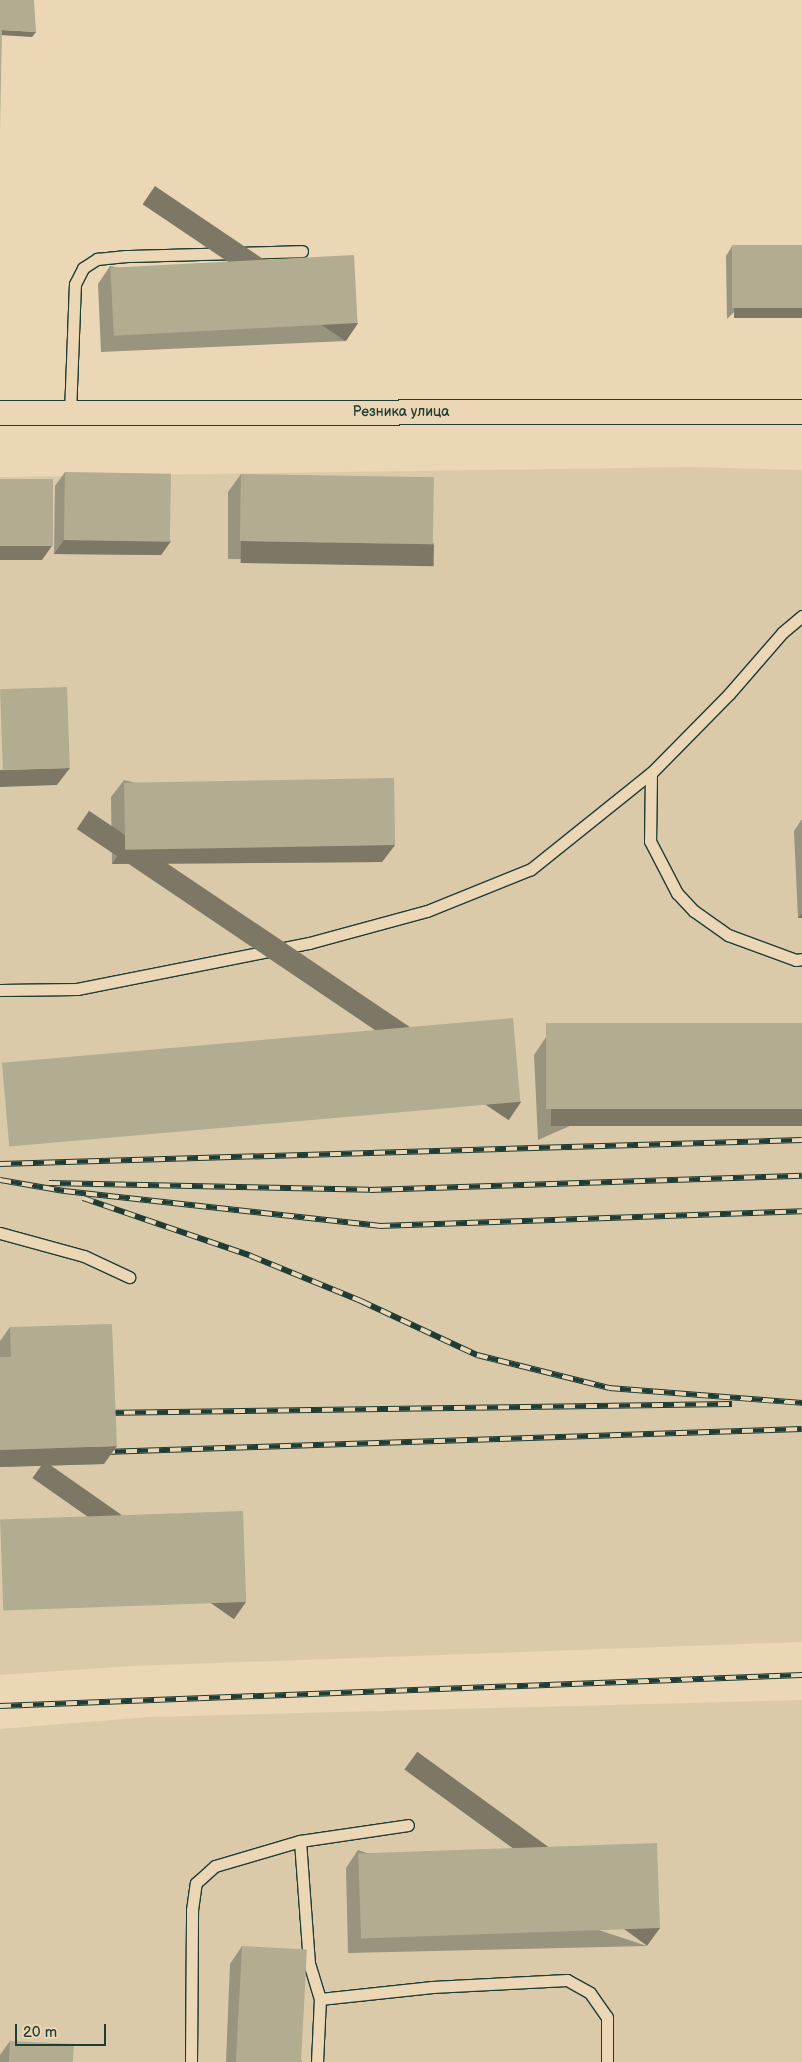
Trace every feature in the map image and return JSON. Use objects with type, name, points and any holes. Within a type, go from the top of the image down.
[{"type":"street","name":"Резника улица","points":[[0,413],[802,412]]},
{"type":"lane","points":[[70,413],[75,284],[83,268],[97,259],[126,256],[302,251]]},
{"type":"lane","points":[[0,990],[77,989],[309,943],[427,911],[531,869],[651,773],[729,694],[782,633],[802,616]]},
{"type":"lane","points":[[651,773],[650,841],[677,893],[694,911],[728,935],[796,960],[802,959]]},
{"type":"lane","points":[[0,1233],[84,1256],[129,1277]]},
{"type":"lane","points":[[191,2062],[192,1910],[196,1884],[215,1866],[300,1841],[408,1825]]},
{"type":"lane","points":[[300,1841],[309,1963],[320,1999],[317,2062]]},
{"type":"lane","points":[[320,1999],[432,1987],[567,1980],[590,1993],[607,2018],[607,2062]]},
{"type":"shaded area","points":[[691,467],[802,470],[802,1642],[133,1666],[0,1675],[0,477]]},
{"type":"shaded area","points":[[802,1700],[802,2062],[0,2062],[0,1729],[149,1717]]},
{"type":"building","points":[[0,0],[34,0],[36,32],[2,30],[0,130]]},
{"type":"building","points":[[732,245],[802,245],[802,308],[732,308]]},
{"type":"building","points":[[354,255],[358,323],[114,336],[110,268]]},
{"type":"building","points":[[65,472],[171,474],[170,542],[64,540]]},
{"type":"building","points":[[241,474],[434,477],[433,544],[240,541]]},
{"type":"building","points":[[0,479],[53,479],[53,546],[0,546]]},
{"type":"building","points":[[67,687],[70,768],[3,770],[0,689]]},
{"type":"building","points":[[394,778],[395,845],[125,850],[124,783]]},
{"type":"building","points":[[513,1018],[520,1102],[9,1146],[2,1063]]},
{"type":"building","points":[[546,1023],[802,1023],[802,1109],[546,1109]]},
{"type":"building","points":[[112,1324],[117,1446],[0,1450],[0,1357],[11,1357],[10,1327]]},
{"type":"building","points":[[243,1511],[246,1602],[3,1610],[0,1519]]},
{"type":"building","points":[[657,1843],[660,1928],[361,1938],[358,1853]]},
{"type":"building","points":[[242,1946],[307,1949],[301,2062],[236,2062]]},
{"type":"building","points":[[10,2041],[74,2044],[73,2062],[9,2062]]},
{"type":"railway","points":[[0,1164],[802,1140]]},
{"type":"railway","points":[[49,1183],[370,1190],[802,1176]]},
{"type":"railway","points":[[0,1180],[64,1191],[379,1226],[802,1211]]},
{"type":"railway","points":[[83,1198],[251,1256],[361,1301],[477,1355],[609,1388],[802,1403]]},
{"type":"railway","points":[[102,1413],[732,1404]]},
{"type":"railway","points":[[104,1452],[802,1429]]},
{"type":"railway","points":[[0,1706],[802,1675]]}]
